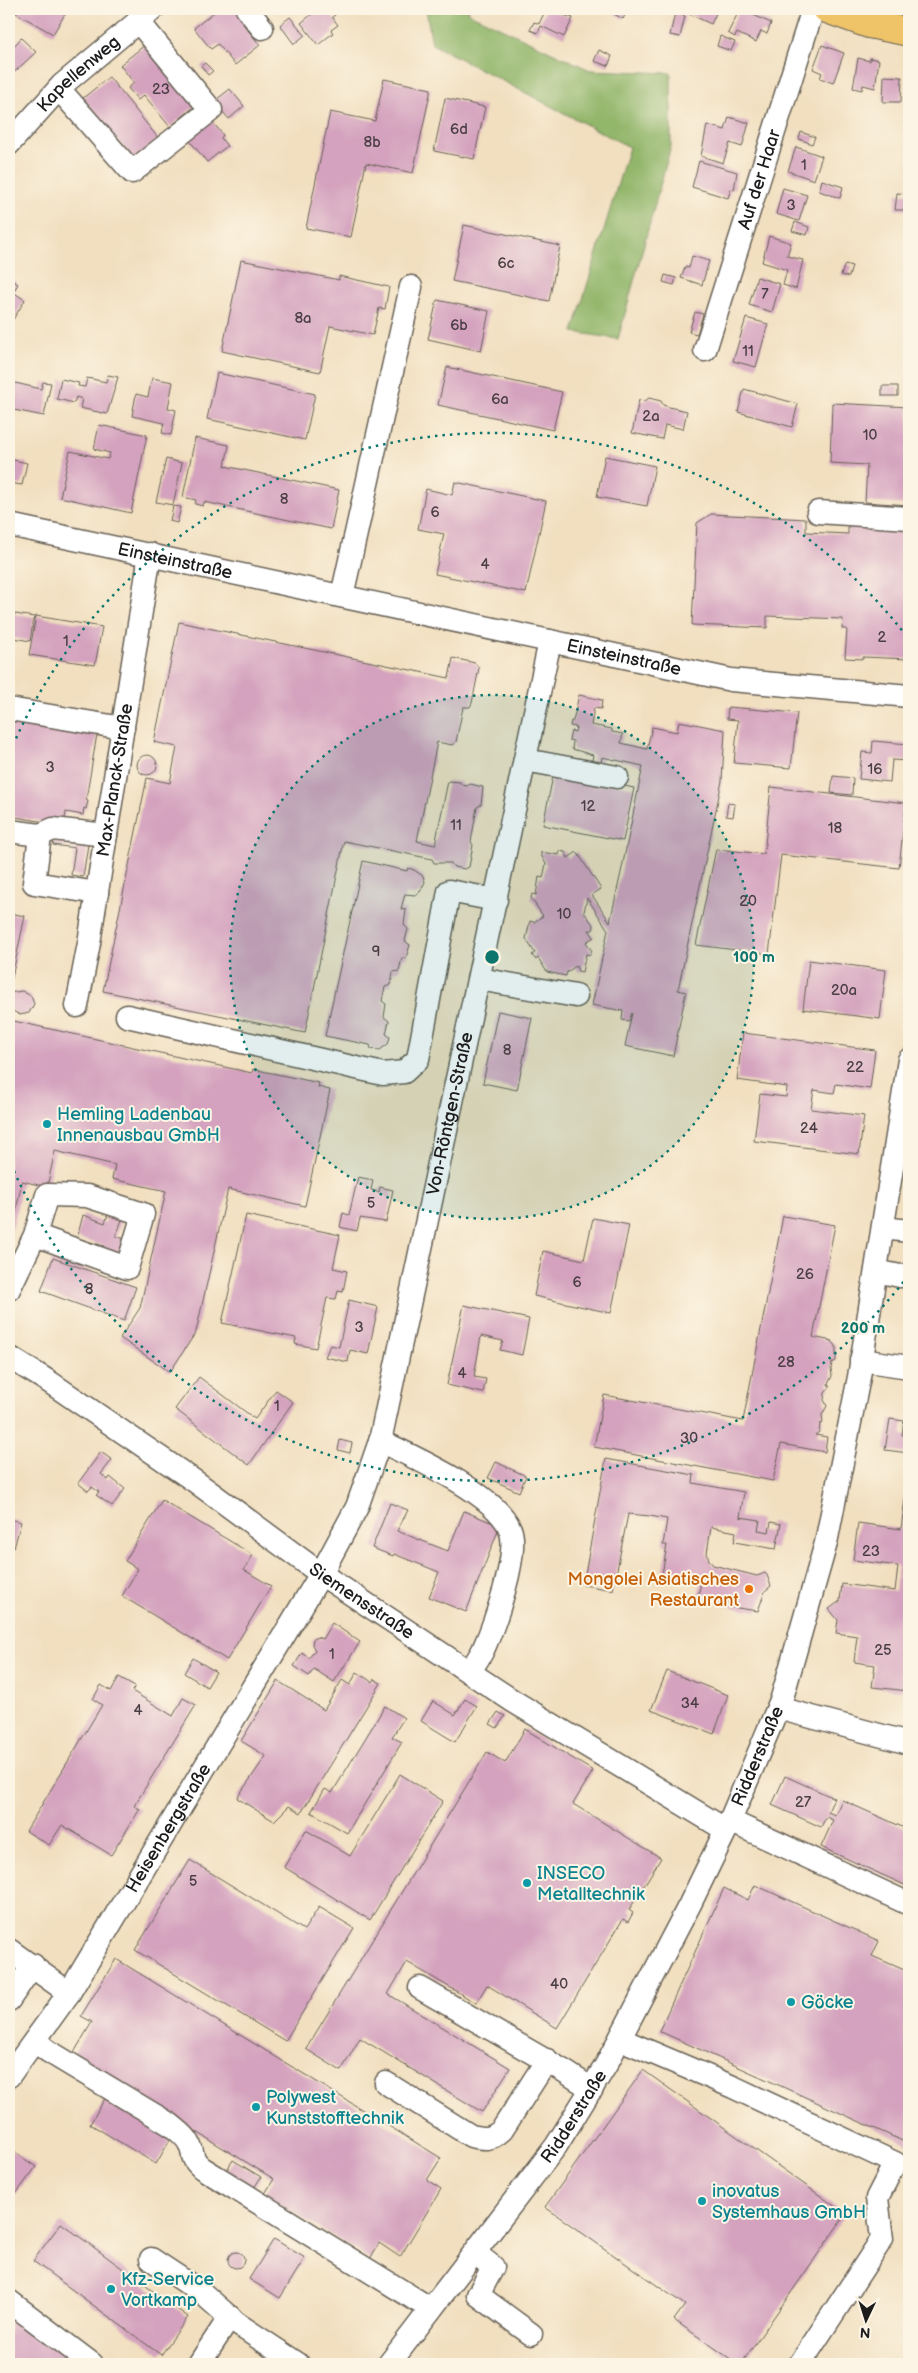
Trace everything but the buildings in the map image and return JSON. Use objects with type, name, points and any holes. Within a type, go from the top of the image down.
[{"type":"main road","points":[[827,9],[869,24],[909,32]]},
{"type":"street","points":[[247,9],[262,28]]},
{"type":"street","name":"Auf der Haar","points":[[705,350],[813,9]]},
{"type":"street","points":[[59,89],[132,172],[211,110],[146,15]]},
{"type":"street","name":"Kapellenweg","points":[[9,144],[59,89],[146,15]]},
{"type":"street","points":[[342,596],[411,287]]},
{"type":"street","points":[[818,512],[909,518]]},
{"type":"street","name":"Einsteinstraße","points":[[9,526],[150,554],[731,680],[909,696]]},
{"type":"street","name":"Max-Planck-Straße","points":[[77,1006],[97,893],[150,554]]},
{"type":"street","name":"Von-Röntgen-Straße","points":[[321,1574],[357,1506],[380,1441],[550,641]]},
{"type":"street","points":[[9,709],[122,728]]},
{"type":"street","points":[[525,760],[617,777]]},
{"type":"street","points":[[9,831],[40,835],[53,829],[106,834]]},
{"type":"street","points":[[40,835],[34,883],[97,893]]},
{"type":"street","points":[[127,1016],[383,1074],[404,1072],[418,1059],[449,892],[496,900]]},
{"type":"street","points":[[479,979],[576,996]]},
{"type":"street","name":"Ridderstraße","points":[[389,2364],[556,2146],[592,2089],[690,1904],[728,1825],[778,1708],[826,1542],[862,1360],[909,1060]]},
{"type":"street","points":[[9,1289],[35,1235],[47,1195],[87,1196],[143,1214],[127,1268],[35,1235]]},
{"type":"street","points":[[883,1228],[909,1231]]},
{"type":"street","points":[[876,1272],[900,1276],[909,1275]]},
{"type":"street","name":"Siemensstraße","points":[[9,1357],[48,1381],[196,1482],[321,1574],[522,1707],[728,1825],[909,1904]]},
{"type":"street","points":[[862,1360],[909,1367]]},
{"type":"street","points":[[380,1441],[426,1462],[467,1487],[502,1515],[511,1530],[512,1557],[506,1585],[483,1650],[469,1672]]},
{"type":"street","name":"Heisenbergstraße","points":[[9,2076],[69,1993],[321,1574]]},
{"type":"street","points":[[778,1708],[909,1743]]},
{"type":"street","points":[[9,1950],[33,1965],[69,1993]]},
{"type":"street","points":[[9,2000],[33,1965]]},
{"type":"street","points":[[420,1988],[547,2060],[592,2089]]},
{"type":"street","points":[[620,2039],[733,2087],[895,2163],[877,2198],[882,2239],[800,2364]]},
{"type":"street","points":[[35,2041],[48,2051],[171,2125],[185,2137],[190,2145],[191,2155],[202,2168],[432,2309]]},
{"type":"street","points":[[386,2083],[471,2136],[484,2139],[494,2138],[502,2130],[547,2060]]},
{"type":"street","points":[[475,2253],[494,2267],[478,2295],[531,2334]]},
{"type":"street","points":[[151,2259],[201,2292],[230,2317],[298,2364]]},
{"type":"street","points":[[9,2301],[92,2364]]},
{"type":"street","points":[[199,2364],[230,2317]]},
{"type":"green space","points":[[426,9],[470,9],[467,12],[590,70],[671,73],[671,146],[618,339],[573,332],[629,147],[432,44]]},
{"type":"place","name":"Hemling Ladenbau Innenausbau GmbH","points":[[47,1124]]},
{"type":"place","name":"Mongolei Asiatisches Restaurant","points":[[749,1589]]},
{"type":"place","name":"INSECO Metalltechnik","points":[[527,1883]]},
{"type":"place","name":"Göcke","points":[[791,2002]]},
{"type":"place","name":"Polywest Kunststofftechnik","points":[[256,2107]]},
{"type":"place","name":"inovatus Systemhaus GmbH","points":[[702,2201]]},
{"type":"place","name":"Kfz-Service Vortkamp","points":[[111,2289]]}]
